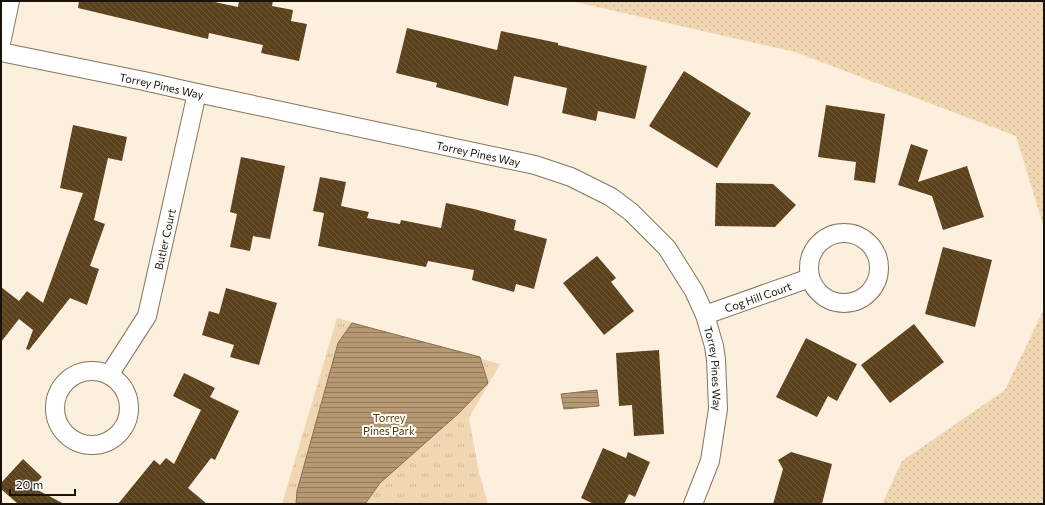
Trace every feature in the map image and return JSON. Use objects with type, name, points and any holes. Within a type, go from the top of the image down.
[{"type":"street","points":[[1,43],[10,1]]},
{"type":"street","name":"Torrey Pines Way","points":[[1,52],[144,81],[197,94],[534,165],[571,177],[610,197],[631,212],[668,248],[694,291],[705,315],[714,346],[718,409],[710,461],[693,504]]},
{"type":"street","name":"Butler Court","points":[[109,375],[147,316],[197,94]]},
{"type":"street","name":"Cog Hill Court","points":[[705,315],[810,278]]},
{"type":"street","points":[[88,371],[100,372],[109,375],[121,385],[126,396],[129,408],[127,420],[121,430],[112,438],[101,444],[77,442],[67,435],[57,420],[56,402],[59,390],[67,380],[77,374],[88,371]]},
{"type":"green space","points":[[571,1],[1044,1],[1044,228],[1016,136],[795,52]]},
{"type":"green space","points":[[1044,309],[1044,504],[882,504],[902,461],[1005,390]]},
{"type":"green space","name":"Torrey Pines Park","points":[[337,318],[500,364],[469,418],[479,473],[488,504],[282,504]]},
{"type":"shaded area","name":"Torrey Pines Park","points":[[352,323],[480,357],[488,383],[459,413],[380,483],[365,504],[296,504],[297,491],[338,343]]},
{"type":"shaded area","points":[[597,390],[599,406],[564,409],[561,394]]},
{"type":"building","points":[[79,1],[210,1],[238,7],[239,1],[273,1],[272,6],[293,10],[291,21],[307,24],[299,61],[261,53],[263,45],[209,33],[208,39],[78,8]]},
{"type":"building","points":[[407,28],[497,50],[501,31],[558,43],[558,45],[647,66],[635,119],[598,111],[596,121],[562,113],[567,88],[514,76],[508,106],[436,87],[437,83],[396,73]]},
{"type":"building","points":[[684,71],[751,113],[717,168],[649,126]]},
{"type":"building","points":[[826,105],[885,114],[875,183],[854,180],[856,162],[818,157]]},
{"type":"building","points":[[73,125],[127,137],[122,161],[108,158],[94,220],[105,224],[90,266],[99,269],[87,305],[70,298],[29,350],[26,349],[33,330],[19,319],[1,342],[1,287],[19,301],[27,291],[43,303],[83,193],[60,188]]},
{"type":"building","points":[[911,144],[928,150],[918,182],[967,166],[984,217],[943,230],[932,196],[898,185]]},
{"type":"building","points":[[241,157],[285,166],[270,239],[253,236],[250,251],[230,247],[237,214],[230,212]]},
{"type":"building","points":[[320,177],[346,182],[341,206],[369,212],[367,218],[400,224],[401,220],[441,228],[446,203],[516,220],[514,230],[547,239],[534,289],[516,284],[514,292],[472,280],[474,270],[428,261],[426,267],[318,246],[324,213],[313,211]]},
{"type":"building","points":[[716,183],[773,184],[796,205],[775,227],[715,226]]},
{"type":"building","points":[[943,247],[992,260],[975,327],[925,314]]},
{"type":"building","points":[[597,256],[616,278],[611,282],[634,311],[604,335],[563,283]]},
{"type":"building","points":[[226,288],[277,303],[259,365],[230,357],[234,345],[202,335],[209,311],[219,314]]},
{"type":"building","points":[[914,324],[944,362],[890,403],[861,365]]},
{"type":"building","points":[[806,338],[857,364],[837,401],[828,396],[817,417],[776,397]]},
{"type":"building","points":[[659,350],[664,434],[634,436],[632,405],[619,406],[616,353]]},
{"type":"building","points":[[184,373],[215,388],[210,397],[239,411],[215,460],[211,458],[188,488],[207,504],[118,504],[154,460],[160,465],[166,458],[174,464],[201,410],[173,396]]},
{"type":"building","points":[[603,448],[626,458],[628,452],[650,462],[635,497],[629,494],[624,504],[594,504],[581,498]]},
{"type":"building","points":[[791,452],[832,464],[822,504],[773,504],[783,469],[778,460]]},
{"type":"building","points":[[23,459],[42,477],[32,487],[64,504],[18,504],[1,489],[1,483]]}]
